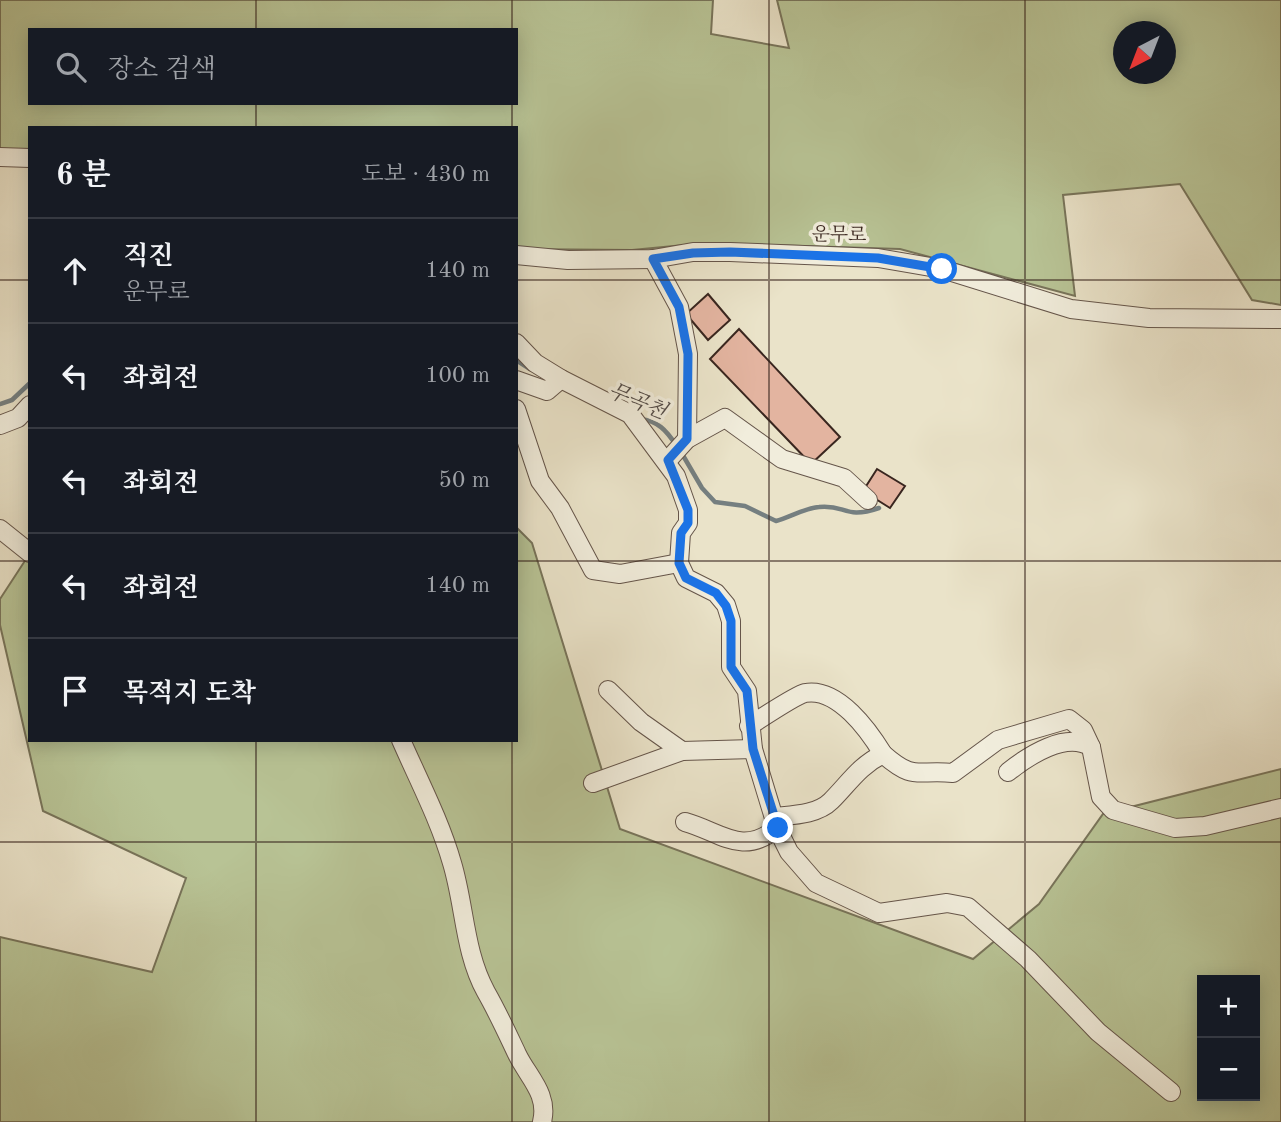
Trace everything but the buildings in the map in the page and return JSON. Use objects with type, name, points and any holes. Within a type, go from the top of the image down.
[{"type":"street","points":[[0,157],[28,158]]},
{"type":"street","name":"운무로","points":[[518,255],[568,260],[653,259],[693,253],[730,252],[878,258],[942,269],[1071,309],[1149,318],[1281,319]]},
{"type":"street","points":[[653,259],[679,307],[688,354],[687,439]]},
{"type":"street","points":[[518,345],[558,383],[630,414],[668,460],[688,510],[688,523],[681,533],[679,563],[686,578],[716,593],[726,606],[731,621],[731,667],[747,691],[753,749],[776,822],[789,852],[816,883],[879,913],[947,903],[968,907],[1028,959],[1098,1032],[1171,1092]]},
{"type":"street","points":[[518,381],[539,390],[558,383]]},
{"type":"street","points":[[0,425],[18,418],[28,407]]},
{"type":"street","points":[[518,415],[540,481],[560,509],[593,570],[620,574],[679,563]]},
{"type":"street","points":[[668,460],[687,439],[725,418],[782,459],[844,478],[868,500]]},
{"type":"street","points":[[0,528],[28,550]]},
{"type":"street","points":[[608,690],[641,722],[682,751]]},
{"type":"street","points":[[749,726],[805,693],[815,694],[830,699],[864,722],[883,754],[901,770],[918,775],[938,771],[953,773],[998,740],[1069,719],[1083,730],[1091,747],[1101,797],[1113,810],[1175,828],[1205,826],[1281,808]]},
{"type":"street","points":[[402,742],[421,789],[438,820],[453,866],[468,943],[484,988],[509,1032],[518,1056],[532,1073],[544,1113],[542,1122]]},
{"type":"street","points":[[1008,772],[1029,755],[1066,743],[1082,742],[1091,747]]},
{"type":"street","points":[[593,783],[682,751],[753,749]]},
{"type":"street","points":[[685,822],[716,835],[746,843],[765,838],[776,822],[806,814],[830,803],[865,763],[883,754]]},
{"type":"green space","points":[[0,0],[713,0],[711,34],[789,48],[777,0],[1281,0],[1281,305],[1252,300],[1180,184],[1063,195],[1075,296],[900,249],[705,243],[632,250],[518,249],[518,126],[28,126],[28,150],[0,149]]},
{"type":"green space","points":[[518,529],[532,543],[620,829],[973,959],[1039,904],[1103,814],[1281,769],[1281,1122],[0,1122],[0,937],[152,972],[186,878],[43,811],[0,625],[0,599],[28,556],[28,742],[518,742]]},
{"type":"waterway","name":"무곡천","points":[[518,361],[530,369]]},
{"type":"waterway","name":"무곡천","points":[[0,404],[12,400],[28,385]]},
{"type":"waterway","name":"무곡천","points":[[640,419],[661,427],[676,445]]},
{"type":"waterway","name":"무곡천","points":[[681,452],[702,488],[715,502],[745,506],[776,521],[819,507],[852,512],[879,508]]},
{"type":"route","points":[[778,828],[753,749],[747,691],[731,667],[731,621],[726,606],[716,593],[686,578],[679,563],[681,533],[688,523],[688,510],[668,460],[687,439],[688,354],[679,307],[653,259],[693,253],[730,252],[832,259],[878,258],[942,269]]}]
